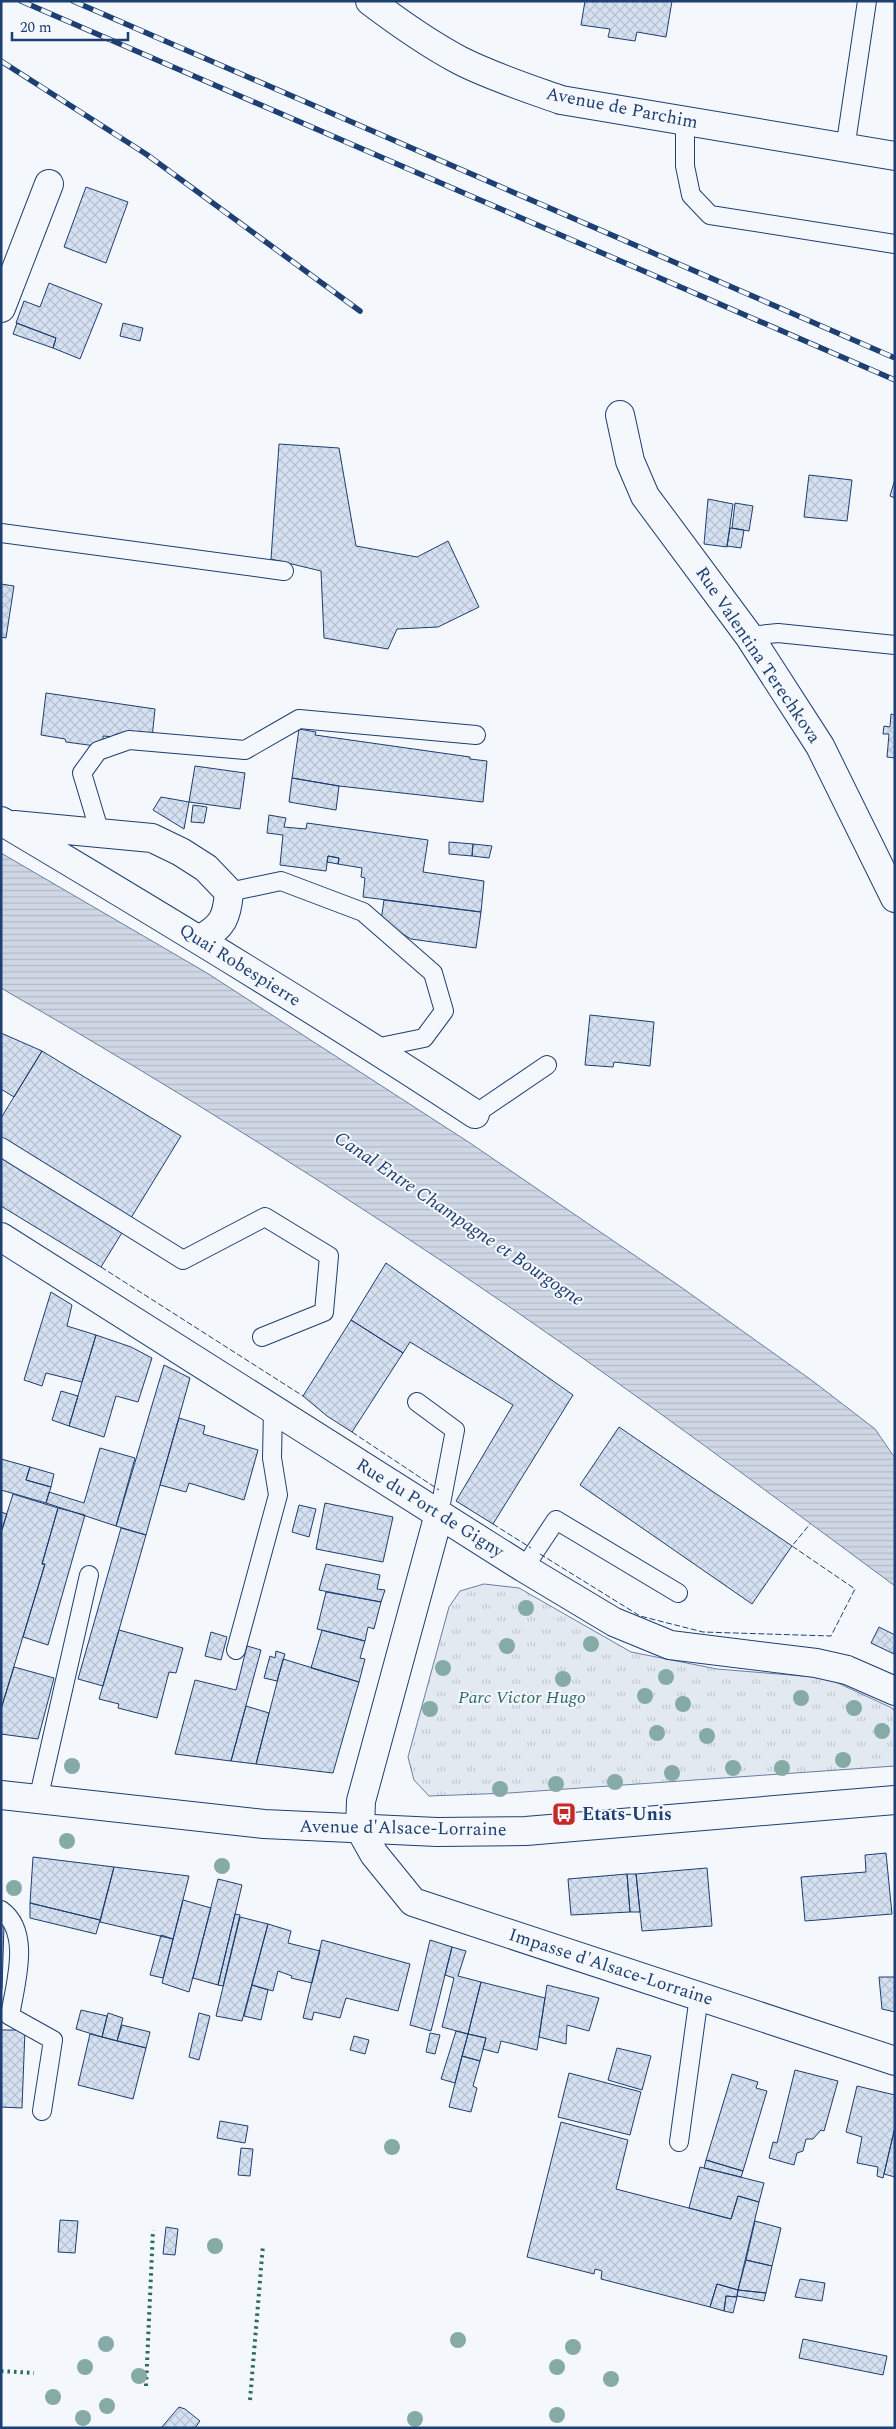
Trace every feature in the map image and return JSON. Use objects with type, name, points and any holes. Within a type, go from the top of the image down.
[{"type":"street","name":"Avenue de Parchim","points":[[370,1],[407,29],[460,60],[509,82],[561,100],[895,156]]},
{"type":"street","points":[[1,308],[49,184]]},
{"type":"street","name":"Rue Valentina Terechkova","points":[[620,415],[630,461],[645,496],[749,636],[820,746],[895,898]]},
{"type":"street","points":[[4,822],[152,838],[181,852],[206,868],[229,892],[227,912],[216,931],[200,939]]},
{"type":"street","name":"Quai Robespierre","points":[[4,822],[200,939],[375,1048],[475,1114]]},
{"type":"street","name":"Rue du Port de Gigny","points":[[1,1237],[524,1568],[614,1622],[670,1645],[816,1663],[847,1670],[895,1691]]},
{"type":"street","points":[[360,1829],[361,1801],[439,1514]]},
{"type":"street","name":"Avenue d'Alsace-Lorraine","points":[[1,1795],[264,1824],[438,1832],[526,1830],[895,1800]]},
{"type":"street","name":"Impasse d'Alsace-Lorraine","points":[[360,1829],[374,1854],[413,1902],[895,2061]]},
{"type":"lane","points":[[845,149],[867,1]]},
{"type":"lane","points":[[685,121],[685,166],[691,195],[710,215],[895,244]]},
{"type":"lane","points":[[1,533],[284,571]]},
{"type":"lane","points":[[749,636],[778,633],[895,645]]},
{"type":"lane","points":[[100,833],[82,773],[98,751],[128,740],[245,750],[298,719],[476,736]]},
{"type":"lane","points":[[229,892],[281,881],[363,912],[433,973],[444,1011],[424,1038],[375,1048]]},
{"type":"lane","points":[[475,1114],[547,1065]]},
{"type":"lane","points":[[1,1147],[183,1260],[265,1217],[329,1256],[324,1312],[262,1337]]},
{"type":"lane","points":[[418,1402],[455,1430],[439,1514]]},
{"type":"lane","points":[[236,1650],[278,1495],[272,1458],[273,1409]]},
{"type":"lane","points":[[524,1568],[556,1520],[678,1593]]},
{"type":"lane","points":[[38,1800],[89,1575]]},
{"type":"lane","points":[[1,1910],[9,1915],[20,1942],[10,2016],[53,2040],[42,2111]]},
{"type":"lane","points":[[679,2142],[699,1996]]},
{"type":"green space","name":"Parc Victor Hugo","points":[[484,1584],[519,1588],[631,1652],[717,1669],[827,1678],[892,1708],[895,1712],[895,1766],[509,1793],[429,1796],[414,1780],[408,1757],[449,1607],[460,1591]]},
{"type":"water","name":"Canal Entre Champagne et Bourgogne","points":[[1,853],[207,973],[470,1143],[678,1285],[814,1382],[875,1429],[895,1458],[895,1586],[706,1446],[514,1310],[261,1144],[1,988]]},
{"type":"building","points":[[585,1],[672,1],[666,37],[637,32],[635,41],[608,37],[610,29],[581,25]]},
{"type":"building","points":[[86,187],[128,202],[106,263],[64,247]]},
{"type":"building","points":[[49,283],[102,304],[80,359],[53,348],[56,338],[16,323],[24,301],[40,307]]},
{"type":"building","points":[[17,323],[56,338],[53,348],[13,334]]},
{"type":"building","points":[[123,323],[143,328],[140,341],[120,336]]},
{"type":"building","points":[[279,444],[339,448],[356,546],[417,557],[448,541],[479,607],[438,627],[397,629],[388,649],[324,638],[321,571],[271,559]]},
{"type":"building","points":[[809,475],[852,480],[847,521],[804,517]]},
{"type":"building","points":[[895,479],[895,498],[890,496]]},
{"type":"building","points":[[708,499],[733,504],[727,547],[704,544]]},
{"type":"building","points":[[735,503],[753,506],[749,531],[732,528]]},
{"type":"building","points":[[730,528],[744,530],[741,548],[727,546]]},
{"type":"building","points":[[1,584],[14,586],[6,638],[1,637]]},
{"type":"building","points":[[46,693],[155,709],[152,738],[116,734],[115,737],[103,736],[103,747],[66,742],[65,739],[41,735]]},
{"type":"building","points":[[891,714],[895,715],[895,758],[887,757],[889,734],[883,734],[884,726],[890,727]]},
{"type":"building","points":[[299,729],[316,732],[315,735],[487,761],[483,802],[339,786],[292,778]]},
{"type":"building","points":[[195,766],[245,773],[240,809],[189,802]]},
{"type":"building","points":[[292,778],[339,786],[336,810],[289,802]]},
{"type":"building","points":[[161,797],[189,802],[184,829],[153,810]]},
{"type":"building","points":[[193,805],[207,807],[204,823],[191,822]]},
{"type":"building","points":[[269,815],[286,818],[284,827],[306,829],[307,823],[428,840],[423,872],[484,881],[481,912],[363,897],[365,878],[361,877],[362,868],[338,864],[339,858],[328,856],[326,871],[280,865],[283,835],[267,833]]},
{"type":"building","points":[[449,842],[473,844],[472,856],[449,854]]},
{"type":"building","points":[[473,844],[492,846],[489,858],[472,856]]},
{"type":"building","points":[[328,856],[339,858],[338,864],[327,862]]},
{"type":"building","points":[[384,900],[481,912],[476,948],[411,939],[381,921]]},
{"type":"building","points":[[590,1015],[654,1022],[650,1066],[614,1062],[613,1067],[585,1065]]},
{"type":"building","points":[[1,1033],[42,1051],[14,1097],[1,1089]]},
{"type":"building","points":[[42,1051],[181,1136],[101,1267],[1,1206],[1,1118]]},
{"type":"building","points":[[386,1263],[573,1395],[493,1524],[456,1501],[513,1405],[410,1342],[403,1353],[351,1320]]},
{"type":"building","points":[[51,1292],[72,1305],[67,1326],[96,1335],[82,1382],[46,1373],[42,1386],[24,1380]]},
{"type":"building","points":[[351,1320],[403,1353],[352,1432],[327,1416],[303,1396]]},
{"type":"building","points":[[96,1335],[131,1347],[152,1358],[138,1402],[116,1396],[104,1437],[69,1426]]},
{"type":"building","points":[[164,1365],[190,1378],[146,1535],[116,1526]]},
{"type":"building","points":[[61,1391],[78,1396],[69,1426],[52,1420]]},
{"type":"building","points":[[179,1418],[205,1426],[203,1434],[258,1450],[244,1500],[189,1483],[186,1492],[160,1485]]},
{"type":"building","points":[[619,1427],[792,1546],[752,1604],[580,1485]]},
{"type":"building","points":[[100,1448],[135,1458],[116,1526],[46,1503],[49,1492],[84,1503]]},
{"type":"building","points":[[1,1459],[30,1467],[26,1480],[51,1487],[46,1503],[1,1490]]},
{"type":"building","points":[[30,1467],[54,1474],[51,1487],[26,1480]]},
{"type":"building","points":[[13,1494],[58,1508],[42,1564],[45,1564],[1,1709],[1,1532]]},
{"type":"building","points":[[325,1503],[393,1517],[383,1562],[316,1549]]},
{"type":"building","points":[[299,1505],[316,1509],[309,1537],[292,1532]]},
{"type":"building","points":[[58,1508],[85,1515],[48,1645],[23,1637],[45,1564],[42,1564]]},
{"type":"building","points":[[1,1512],[7,1514],[2,1530],[1,1529]]},
{"type":"building","points":[[121,1528],[146,1535],[103,1686],[78,1679]]},
{"type":"building","points":[[326,1564],[380,1575],[377,1589],[385,1590],[381,1602],[319,1590]]},
{"type":"building","points":[[326,1592],[381,1602],[374,1629],[368,1627],[365,1641],[317,1629]]},
{"type":"building","points":[[879,1627],[895,1635],[894,1654],[871,1643]]},
{"type":"building","points":[[119,1630],[183,1648],[176,1673],[169,1672],[157,1718],[118,1708],[119,1704],[99,1699]]},
{"type":"building","points":[[322,1630],[365,1641],[360,1658],[365,1659],[359,1682],[311,1668]]},
{"type":"building","points":[[211,1632],[227,1637],[221,1660],[205,1656]]},
{"type":"building","points":[[247,1646],[261,1650],[231,1761],[175,1754],[195,1680],[236,1690]]},
{"type":"building","points":[[276,1651],[285,1654],[277,1681],[264,1678],[270,1656],[275,1658]]},
{"type":"building","points":[[283,1659],[359,1682],[333,1773],[256,1764]]},
{"type":"building","points":[[14,1667],[54,1678],[38,1739],[1,1734],[1,1709]]},
{"type":"building","points":[[246,1706],[269,1713],[256,1764],[231,1761]]},
{"type":"building","points":[[886,1853],[892,1914],[805,1921],[801,1877],[866,1872],[865,1855]]},
{"type":"building","points":[[33,1857],[114,1867],[100,1920],[30,1903]]},
{"type":"building","points":[[114,1867],[189,1876],[173,1939],[100,1922]]},
{"type":"building","points":[[707,1868],[712,1926],[642,1931],[636,1874]]},
{"type":"building","points":[[627,1874],[636,1874],[640,1912],[630,1912]]},
{"type":"building","points":[[627,1874],[630,1912],[571,1915],[568,1879]]},
{"type":"building","points":[[218,1879],[242,1885],[218,1985],[193,1978]]},
{"type":"building","points":[[183,1900],[211,1908],[189,1992],[162,1983]]},
{"type":"building","points":[[30,1903],[100,1920],[96,1934],[30,1918]]},
{"type":"building","points":[[235,1914],[240,1915],[223,1986],[218,1985]]},
{"type":"building","points":[[240,1917],[268,1924],[242,2021],[216,2016]]},
{"type":"building","points":[[268,1924],[291,1931],[288,1943],[320,1951],[312,1983],[291,1978],[292,1976],[278,1971],[273,1991],[252,1985]]},
{"type":"building","points":[[1,1925],[4,1925],[2,1989],[1,1989]]},
{"type":"building","points":[[161,1935],[173,1939],[163,1978],[150,1975]]},
{"type":"building","points":[[322,1940],[410,1964],[398,2011],[346,1998],[340,2018],[314,2012],[312,2020],[303,2018]]},
{"type":"building","points":[[430,1940],[452,1947],[431,2031],[410,2025]]},
{"type":"building","points":[[452,1947],[466,1951],[458,1976],[481,1982],[468,2034],[442,2027],[454,1978],[445,1975]]},
{"type":"building","points":[[879,1977],[895,1977],[895,2012],[882,2009]]},
{"type":"building","points":[[481,1982],[545,1998],[537,2050],[501,2041],[498,2053],[483,2049],[486,2038],[468,2034]]},
{"type":"building","points":[[252,1985],[268,1990],[261,2020],[244,2016]]},
{"type":"building","points":[[547,1985],[599,1998],[589,2031],[567,2025],[566,2044],[539,2037]]},
{"type":"building","points":[[81,2010],[107,2016],[102,2037],[76,2029]]},
{"type":"building","points":[[108,2013],[123,2018],[117,2041],[102,2037]]},
{"type":"building","points":[[199,2013],[210,2016],[199,2060],[189,2057]]},
{"type":"building","points":[[122,2025],[150,2032],[146,2048],[117,2041]]},
{"type":"building","points":[[1,2030],[25,2030],[22,2108],[1,2107]]},
{"type":"building","points":[[456,2031],[468,2034],[455,2083],[441,2079]]},
{"type":"building","points":[[430,2033],[440,2035],[435,2054],[426,2052]]},
{"type":"building","points":[[90,2034],[146,2048],[133,2099],[78,2085]]},
{"type":"building","points":[[468,2034],[486,2038],[480,2061],[462,2056]]},
{"type":"building","points":[[354,2036],[369,2040],[365,2054],[350,2050]]},
{"type":"building","points":[[617,2048],[651,2056],[642,2090],[608,2080]]},
{"type":"building","points":[[462,2056],[480,2061],[473,2086],[477,2088],[471,2112],[449,2107]]},
{"type":"building","points":[[795,2070],[838,2081],[824,2131],[821,2130],[813,2139],[806,2139],[803,2151],[797,2153],[794,2165],[769,2158],[773,2142],[777,2143]]},
{"type":"building","points":[[569,2073],[641,2092],[630,2135],[558,2117]]},
{"type":"building","points":[[732,2074],[758,2082],[756,2088],[767,2091],[743,2171],[706,2160]]},
{"type":"building","points":[[857,2086],[895,2095],[895,2127],[883,2178],[877,2176],[878,2167],[857,2163],[862,2137],[846,2132]]},
{"type":"building","points":[[220,2121],[248,2126],[245,2143],[217,2138]]},
{"type":"building","points":[[561,2122],[628,2140],[616,2189],[731,2219],[738,2196],[759,2202],[738,2290],[717,2284],[710,2307],[601,2279],[602,2271],[595,2269],[594,2274],[527,2257]]},
{"type":"building","points":[[895,2127],[895,2177],[884,2174]]},
{"type":"building","points":[[241,2148],[253,2149],[250,2176],[238,2175]]},
{"type":"building","points":[[706,2160],[743,2171],[741,2177],[704,2168]]},
{"type":"building","points":[[700,2167],[764,2183],[759,2202],[738,2196],[731,2219],[689,2208]]},
{"type":"building","points":[[60,2220],[78,2221],[75,2253],[58,2252]]},
{"type":"building","points":[[755,2221],[781,2228],[772,2266],[746,2260]]},
{"type":"building","points":[[166,2227],[178,2229],[175,2255],[163,2254]]},
{"type":"building","points":[[746,2260],[772,2266],[766,2293],[738,2290]]},
{"type":"building","points":[[800,2279],[825,2283],[822,2301],[795,2297]]},
{"type":"building","points":[[717,2284],[738,2290],[737,2297],[726,2296],[724,2311],[710,2307]]},
{"type":"building","points":[[738,2290],[766,2293],[764,2301],[737,2296]]},
{"type":"building","points":[[726,2296],[737,2297],[733,2313],[724,2311]]},
{"type":"building","points":[[803,2339],[887,2356],[883,2375],[799,2358]]},
{"type":"building","points":[[179,2407],[185,2409],[200,2421],[195,2428],[161,2428]]},
{"type":"railway","points":[[21,1],[895,380]]},
{"type":"railway","points":[[73,1],[895,358]]},
{"type":"railway","points":[[1,61],[146,154],[360,311]]},
{"type":"hedge","points":[[146,2386],[153,2230]]},
{"type":"hedge","points":[[250,2400],[263,2245]]},
{"type":"hedge","points":[[1,2371],[34,2373]]},
{"type":"fence","points":[[101,1267],[303,1396]]},
{"type":"fence","points":[[352,1432],[439,1490]]},
{"type":"fence","points":[[493,1524],[531,1548]]},
{"type":"fence","points":[[540,1554],[640,1616],[703,1632],[831,1636],[855,1589],[792,1546],[810,1524]]},
{"type":"place","name":"Etats-Unis","points":[[564,1814]]}]
